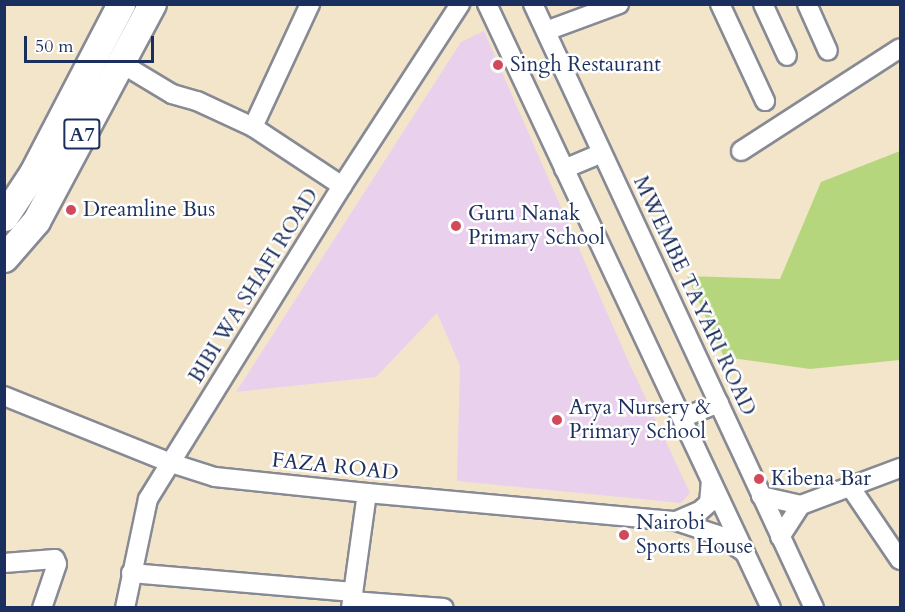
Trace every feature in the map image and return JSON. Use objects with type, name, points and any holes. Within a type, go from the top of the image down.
[{"type":"highway","name":"A7","points":[[4,218],[33,173],[121,4]]},
{"type":"highway","name":"A7","points":[[4,258],[36,221],[152,4]]},
{"type":"street","points":[[253,127],[310,4]]},
{"type":"street","name":"BIBI WA SHAFI ROAD","points":[[124,608],[144,509],[342,186],[460,4]]},
{"type":"street","points":[[488,4],[771,608]]},
{"type":"street","name":"MWEMBE TAYARI ROAD","points":[[533,4],[814,608]]},
{"type":"street","points":[[546,31],[619,4]]},
{"type":"street","points":[[720,4],[765,101]]},
{"type":"street","points":[[763,4],[787,56]]},
{"type":"street","points":[[807,4],[828,51]]},
{"type":"street","points":[[741,151],[900,48]]},
{"type":"street","points":[[119,62],[172,94],[197,101],[253,127],[342,186]]},
{"type":"street","points":[[564,169],[602,153]]},
{"type":"street","name":"FAZA ROAD","points":[[4,396],[171,463],[215,477],[676,521],[721,536],[745,553]]},
{"type":"street","points":[[682,418],[719,403]]},
{"type":"street","points":[[761,496],[801,505],[900,468]]},
{"type":"street","points":[[676,521],[700,511],[709,503],[711,481]]},
{"type":"street","points":[[851,488],[900,560]]},
{"type":"street","points":[[352,600],[367,493]]},
{"type":"street","points":[[780,537],[801,505]]},
{"type":"street","points":[[4,563],[56,559],[57,564],[42,608]]},
{"type":"street","points":[[131,573],[352,600],[444,608]]},
{"type":"shaded area","name":"Guru Nanak Primary School","points":[[484,31],[626,356],[690,493],[681,503],[457,481],[460,366],[437,313],[376,377],[236,392],[461,42]]},
{"type":"green space","points":[[900,151],[900,360],[810,369],[724,357],[687,276],[780,279],[821,182]]},
{"type":"place","name":"Singh Restaurant","points":[[498,65]]},
{"type":"place","name":"Dreamline Bus","points":[[71,210]]},
{"type":"place","name":"Guru Nanak Primary School","points":[[456,226]]},
{"type":"place","name":"Arya Nursery & Primary School","points":[[557,420]]},
{"type":"place","name":"Kibena Bar","points":[[759,479]]},
{"type":"place","name":"Nairobi Sports House","points":[[624,535]]}]
